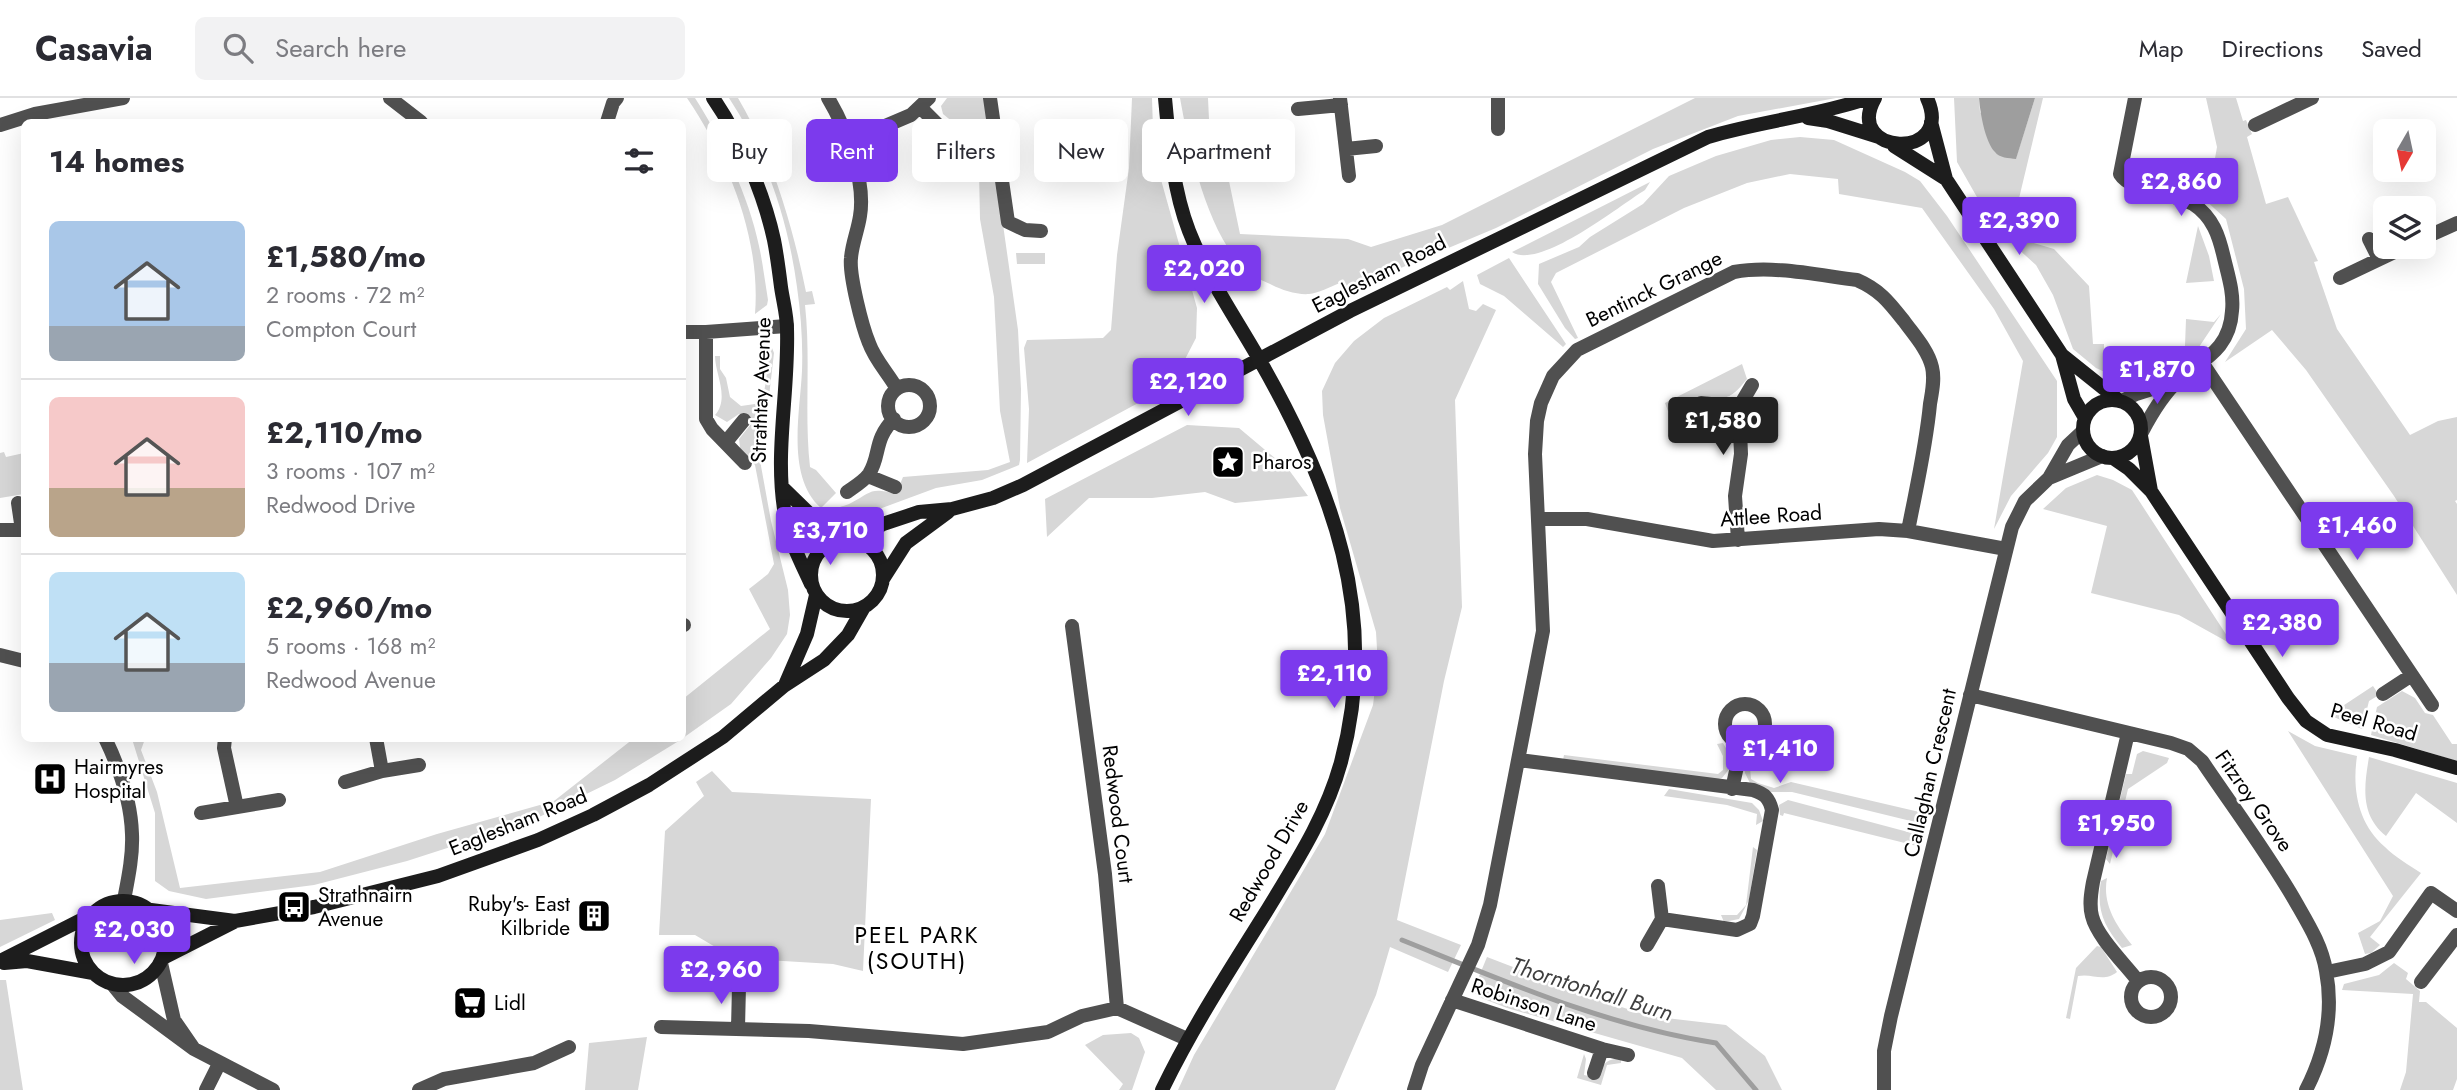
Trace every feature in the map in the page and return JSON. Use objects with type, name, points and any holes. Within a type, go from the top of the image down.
[{"type":"main road","name":"Strathtay Avenue","points":[[713,98],[760,191],[774,239],[787,326],[786,397],[780,453],[785,516],[793,544],[814,589]]},
{"type":"main road","name":"Redwood Drive","points":[[1162,1090],[1187,1039],[1303,852],[1325,808],[1341,762],[1351,714],[1357,664],[1353,605],[1343,547],[1322,488],[1259,359],[1220,297],[1188,229],[1171,160],[1165,98]]},
{"type":"main road","name":"Eaglesham Road","points":[[849,540],[883,524],[919,512],[952,509],[993,498],[1023,485],[1407,282],[1708,137],[1747,126],[1840,108],[1872,98]]},
{"type":"main road","points":[[1872,98],[1870,121],[1879,137]]},
{"type":"main road","points":[[1929,101],[1931,122],[1946,178],[2062,355],[2089,446],[2129,469],[2151,491]]},
{"type":"main road","points":[[1797,116],[1828,121],[1879,137],[1946,178]]},
{"type":"main road","points":[[1893,145],[1912,143],[1921,138],[1931,122]]},
{"type":"main road","points":[[2062,355],[2138,413],[2142,422],[2151,491]]},
{"type":"main road","points":[[2084,424],[2092,407],[2099,402],[2120,400]]},
{"type":"main road","points":[[2108,457],[2130,452],[2136,447],[2142,434]]},
{"type":"main road","name":"Strathtay Avenue","points":[[782,487],[820,524],[849,540]]},
{"type":"main road","name":"Peel Road","points":[[2151,491],[2287,698],[2306,721],[2327,735],[2395,750],[2457,768]]},
{"type":"main road","name":"Eaglesham Road","points":[[882,581],[906,543],[952,509]]},
{"type":"main road","points":[[849,540],[864,544],[879,559],[883,570],[879,591],[864,607],[854,611],[832,609],[814,589],[812,563],[825,546],[849,540]]},
{"type":"main road","name":"Eaglesham Road","points":[[784,686],[807,634],[814,589]]},
{"type":"main road","name":"Eaglesham Road","points":[[151,910],[235,921],[314,907],[438,876],[538,840],[649,785],[723,737],[784,686],[824,660],[848,635],[864,607]]},
{"type":"main road","points":[[112,902],[138,903],[151,910],[160,921],[165,935],[166,949],[152,975],[140,983],[125,986],[113,985],[93,973],[27,961],[0,962],[112,902]]},
{"type":"main road","points":[[90,916],[84,927],[81,952],[93,973]]},
{"type":"main road","name":"Eaglesham Road","points":[[162,960],[235,921]]},
{"type":"street","points":[[0,125],[35,114],[123,98]]},
{"type":"street","points":[[390,98],[417,119]]},
{"type":"street","points":[[608,119],[617,98]]},
{"type":"street","points":[[828,98],[839,119]]},
{"type":"street","points":[[990,98],[1007,222],[1024,230],[1041,231]]},
{"type":"street","points":[[1498,98],[1498,129]]},
{"type":"street","points":[[2135,98],[2120,167],[2124,180],[2192,204],[2209,218],[2219,234],[2232,296],[2230,328],[2220,346],[2203,364],[2179,380],[2155,407],[2142,434]]},
{"type":"street","points":[[2255,125],[2312,98]]},
{"type":"street","points":[[1298,109],[1340,102],[1349,176]]},
{"type":"street","points":[[898,121],[911,115],[925,103],[935,119]]},
{"type":"street","points":[[1346,149],[1376,146]]},
{"type":"street","points":[[859,182],[861,214],[850,260],[869,343],[878,362],[897,389]]},
{"type":"street","points":[[2436,233],[2457,223]]},
{"type":"street","points":[[2340,278],[2379,260],[2369,239]]},
{"type":"street","name":"Bentinck Grange","points":[[1539,519],[1535,454],[1537,421],[1548,387],[1560,366],[1577,350],[1728,275],[1752,269],[1857,280],[1869,285],[1880,292],[1927,354],[1933,380],[1908,531]]},
{"type":"street","points":[[686,332],[787,326]]},
{"type":"street","points":[[706,332],[706,418],[712,429],[745,463]]},
{"type":"street","points":[[2203,364],[2432,705]]},
{"type":"street","points":[[2120,400],[2179,380]]},
{"type":"street","points":[[907,385],[925,392],[930,405],[926,418],[915,425],[902,425],[894,419],[888,406],[891,394],[907,385]]},
{"type":"street","points":[[1738,540],[1735,496],[1741,454],[1739,407],[1752,385]]},
{"type":"street","points":[[1702,403],[1739,407]]},
{"type":"street","points":[[847,492],[868,477],[878,442],[894,419]]},
{"type":"street","points":[[726,442],[744,420]]},
{"type":"street","points":[[2049,478],[2084,424]]},
{"type":"street","points":[[2049,478],[2108,457]]},
{"type":"street","points":[[868,477],[895,487]]},
{"type":"street","name":"Callaghan Crescent","points":[[1884,1090],[1884,1051],[2006,549],[2012,527],[2025,501],[2049,478]]},
{"type":"street","points":[[18,503],[21,519]]},
{"type":"street","points":[[1414,1090],[1422,1065],[1477,948],[1490,905],[1543,631],[1539,519]]},
{"type":"street","name":"Attlee Road","points":[[1539,519],[1587,519],[1713,541],[1879,529],[1908,531],[2006,549]]},
{"type":"street","points":[[0,530],[21,530]]},
{"type":"street","name":"Redwood Court","points":[[1072,626],[1105,874],[1117,1007]]},
{"type":"street","points":[[0,655],[21,660]]},
{"type":"street","points":[[2383,694],[2412,675]]},
{"type":"street","name":"Fitzroy Grove","points":[[1970,695],[2188,749],[2202,761],[2278,873],[2319,945],[2327,972],[2328,1026],[2322,1053],[2306,1090]]},
{"type":"street","points":[[2128,733],[2092,882],[2090,902],[2097,929],[2138,981]]},
{"type":"street","points":[[107,742],[127,800],[132,835],[124,901]]},
{"type":"street","points":[[114,758],[115,742]]},
{"type":"street","points":[[225,742],[237,807]]},
{"type":"street","points":[[377,742],[382,771]]},
{"type":"street","points":[[1732,789],[1742,744]]},
{"type":"street","points":[[1519,760],[1763,793],[1769,799],[1772,810],[1750,925],[1737,930],[1662,919]]},
{"type":"street","points":[[345,782],[382,771],[419,765]]},
{"type":"street","points":[[201,813],[279,800]]},
{"type":"street","points":[[1647,945],[1662,919],[1658,886]]},
{"type":"street","points":[[2327,972],[2365,964],[2389,952],[2431,892],[2457,912]]},
{"type":"street","points":[[2421,982],[2457,935]]},
{"type":"street","points":[[162,960],[174,1020],[194,1049]]},
{"type":"street","points":[[113,985],[122,996],[194,1049],[273,1090]]},
{"type":"street","points":[[738,1028],[739,986]]},
{"type":"street","name":"Robinson Lane","points":[[1452,1000],[1628,1055]]},
{"type":"street","points":[[661,1027],[738,1028],[963,1044],[1048,1032],[1082,1016],[1117,1007],[1187,1039]]},
{"type":"street","points":[[419,1090],[444,1079],[534,1063],[569,1047]]},
{"type":"street","name":"Robinson Lane","points":[[1594,1073],[1602,1049]]},
{"type":"street","points":[[206,1090],[219,1064]]},
{"type":"shaded area","points":[[687,98],[695,98],[707,119],[707,131]]},
{"type":"shaded area","points":[[729,98],[738,98],[749,119],[742,119]]},
{"type":"shaded area","points":[[947,98],[985,98],[988,119],[949,119],[943,114],[941,106]]},
{"type":"shaded area","points":[[1132,98],[1152,98],[1153,119],[1142,119],[1142,182],[1162,182],[1197,308],[1196,338],[1181,367],[1153,395],[1027,463],[1029,409],[1024,348],[1027,340],[1103,338],[1111,330],[1117,255],[1129,168]]},
{"type":"shaded area","points":[[1180,98],[1208,98],[1209,119],[1184,119]]},
{"type":"shaded area","points":[[1695,98],[1836,98],[1738,116],[1653,149],[1496,228],[1346,291],[1340,283],[1309,294],[1295,293],[1280,289],[1255,276],[1238,261],[1224,242],[1199,182],[1229,182],[1240,234],[1348,239],[1371,247],[1442,225]]},
{"type":"shaded area","points":[[1954,98],[1979,98],[1980,112],[2016,158],[2035,98],[2043,98],[2010,236],[2054,249],[2089,286],[2093,344],[2104,344],[2104,360],[2182,361],[2169,371],[2145,378],[2123,380],[2096,368],[2073,349],[2053,295],[2036,265],[1994,227],[1957,162]]},
{"type":"shaded area","points":[[1979,98],[2035,98],[2016,159],[1999,155],[1991,147]]},
{"type":"shaded area","points":[[2206,98],[2236,98],[2243,121],[2246,120],[2252,134],[2247,137],[2266,204],[2288,197],[2318,261],[2314,262],[2337,329],[2410,435],[2438,421],[2457,417],[2457,595],[2394,496],[2306,370],[2272,330],[2225,362],[2246,329],[2244,289],[2226,219],[2192,188],[2209,192],[2217,147]]},
{"type":"shaded area","points":[[1800,137],[1834,140],[1920,181],[1947,216],[2057,381],[2057,437],[2048,453],[2011,496],[1994,529],[2023,361],[1994,309],[1922,208],[1839,194],[1838,179],[1790,174],[1747,183],[1684,208],[1556,273],[1551,282],[1578,338],[1575,339],[1565,328],[1538,284],[1539,264],[1579,247],[1590,237],[1643,204],[1669,176],[1716,156],[1771,140]]},
{"type":"shaded area","points":[[732,182],[738,182],[749,208],[759,246],[768,300],[767,305],[755,314],[753,257]]},
{"type":"shaded area","points":[[771,182],[776,182],[780,192],[806,292],[812,291],[815,304],[805,305],[810,467],[816,470],[836,493],[821,508],[810,495],[799,462],[801,318],[788,237]]},
{"type":"shaded area","points":[[979,182],[997,182],[1018,330],[1021,389],[1019,465],[982,480],[936,488],[863,515],[847,516],[830,512],[872,492],[896,494],[903,477],[988,470],[1010,462],[1000,411],[994,297],[980,219]]},
{"type":"shaded area","points":[[1650,182],[1645,190],[1560,245],[1525,255],[1512,252]]},
{"type":"shaded area","points":[[2198,226],[2209,256],[2214,281],[2186,283]]},
{"type":"shaded area","points":[[1016,253],[1045,253],[1045,264],[1017,264]]},
{"type":"shaded area","points":[[1509,258],[1566,344],[1563,347],[1504,296],[1480,284],[1477,275]]},
{"type":"shaded area","points":[[1463,281],[1469,309],[1476,311],[1483,304],[1496,310],[1455,400],[1462,607],[1444,681],[1397,920],[1461,945],[1448,972],[1390,947],[1376,995],[1335,1090],[1178,1090],[1194,1055],[1325,834],[1373,705],[1378,666],[1376,632],[1340,508],[1323,415],[1322,391],[1335,363],[1354,341],[1384,318],[1447,287],[1450,290]]},
{"type":"shaded area","points":[[2221,314],[2193,356],[2185,346],[2186,319],[2214,322]]},
{"type":"shaded area","points":[[764,340],[770,343],[774,353],[761,466],[788,590],[790,615],[787,634],[771,658],[731,704],[686,736],[686,697],[770,629],[749,589],[768,574],[774,564],[755,465],[740,448],[739,439],[751,424],[739,414],[727,422],[715,415],[722,394],[715,356],[720,356],[720,369],[726,378],[730,397],[741,406],[762,403],[766,381]]},
{"type":"shaded area","points":[[1742,364],[1747,379],[1741,386],[1727,397],[1701,396],[1698,410],[1725,418],[1733,434],[1727,437],[1726,427],[1722,422],[1668,411],[1665,403]]},
{"type":"shaded area","points":[[1187,425],[1239,428],[1289,470],[1308,496],[1235,503],[1205,492],[1152,498],[1089,498],[1047,537],[1045,499]]},
{"type":"shaded area","points":[[4,452],[6,457],[21,454],[21,494],[0,498],[0,453]]},
{"type":"shaded area","points":[[2097,475],[2132,490],[2233,645],[2179,615],[2091,593],[2107,526],[2043,509],[2066,488]]},
{"type":"shaded area","points":[[2373,686],[2379,695],[2369,701],[2362,729],[2329,715]]},
{"type":"shaded area","points":[[2402,691],[2415,698],[2425,713],[2433,715],[2452,744],[2457,744],[2457,761],[2371,735],[2377,707]]},
{"type":"shaded area","points":[[2288,731],[2315,746],[2357,756],[2355,781],[2359,806],[2369,828],[2389,851],[2421,873],[2370,937],[2380,945],[2371,953],[2365,954],[2358,933],[2380,921],[2393,896]]},
{"type":"shaded area","points":[[133,742],[144,742],[141,750],[157,792],[180,888],[320,872],[437,834],[554,801],[629,742],[677,742],[615,780],[531,821],[407,861],[314,885],[206,899],[169,891],[155,881],[155,813]]},
{"type":"shaded area","points":[[1723,743],[1730,755],[1730,768],[1722,778],[1711,781],[1563,760],[1564,755],[1718,774],[1723,770],[1723,756],[1717,744]]},
{"type":"shaded area","points":[[1753,751],[1760,753],[1750,768],[1751,779],[1758,783],[1774,788],[1791,782],[1928,814],[1925,822],[1919,823],[1792,792],[1769,792],[1750,783],[1745,773],[1746,761]]},
{"type":"shaded area","points":[[2143,751],[2169,758],[2167,763],[2128,789],[2110,864],[2106,859],[2126,774],[2132,774],[2137,754]]},
{"type":"shaded area","points":[[2369,757],[2457,783],[2457,823],[2416,793],[2386,836],[2368,810],[2365,790]]},
{"type":"shaded area","points":[[712,771],[732,792],[871,799],[863,971],[833,964],[734,958],[695,935],[659,935],[665,831],[704,796],[696,782]]},
{"type":"shaded area","points":[[1669,789],[1752,803],[1759,810],[1763,821],[1756,825],[1757,814],[1727,805],[1664,796]]},
{"type":"shaded area","points":[[1788,800],[1923,836],[1921,847],[1784,813],[1783,816],[1780,815],[1779,805]]},
{"type":"shaded area","points":[[1753,847],[1757,850],[1749,900],[1739,919],[1724,922],[1721,915],[1737,915],[1746,905]]},
{"type":"shaded area","points":[[2107,878],[2108,905],[2132,945],[2122,948],[2106,925],[2101,909],[2101,881]]},
{"type":"shaded area","points":[[52,913],[55,920],[0,947],[0,920]]},
{"type":"shaded area","points":[[2097,946],[2101,947],[2117,972],[2107,977],[2078,976],[2070,1019],[2066,1018],[2076,968]]},
{"type":"shaded area","points":[[1487,957],[1649,1016],[1726,1025],[1765,1056],[1782,1090],[1716,1090],[1682,1058],[1507,1008],[1479,997],[1473,991]]},
{"type":"shaded area","points":[[2394,963],[2408,973],[2406,979],[2420,991],[2419,1002],[2426,1002],[2457,1028],[2457,1079],[2453,1090],[2400,1090],[2406,1072],[2413,994],[2342,990],[2344,984],[2379,975]]},
{"type":"shaded area","points":[[0,980],[6,980],[23,1090],[0,1090]]},
{"type":"shaded area","points":[[1131,1033],[1139,1038],[1145,1052],[1132,1090],[1119,1090],[1123,1084],[1085,1045],[1103,1035]]},
{"type":"shaded area","points":[[647,1037],[638,1090],[585,1090],[589,1043]]},
{"type":"shaded area","points":[[1584,1054],[1584,1075],[1597,1078],[1608,1061],[1621,1059],[1621,1063],[1607,1065],[1601,1085],[1577,1078]]},
{"type":"waterway","name":"Thorntonhall Burn","points":[[1402,940],[1595,1014],[1635,1026],[1716,1043],[1756,1090]]},
{"type":"place","name":"Pharos","points":[[1228,462]]},
{"type":"place","name":"Hairmyres Hospital","points":[[50,779]]},
{"type":"place","name":"Strathnairn Avenue","points":[[294,907]]},
{"type":"place","name":"Ruby's- East Kilbride","points":[[594,916]]},
{"type":"place","name":"Lidl","points":[[470,1003]]},
{"type":"district","name":"PEEL PARK (SOUTH)","points":[[917,948]]}]
